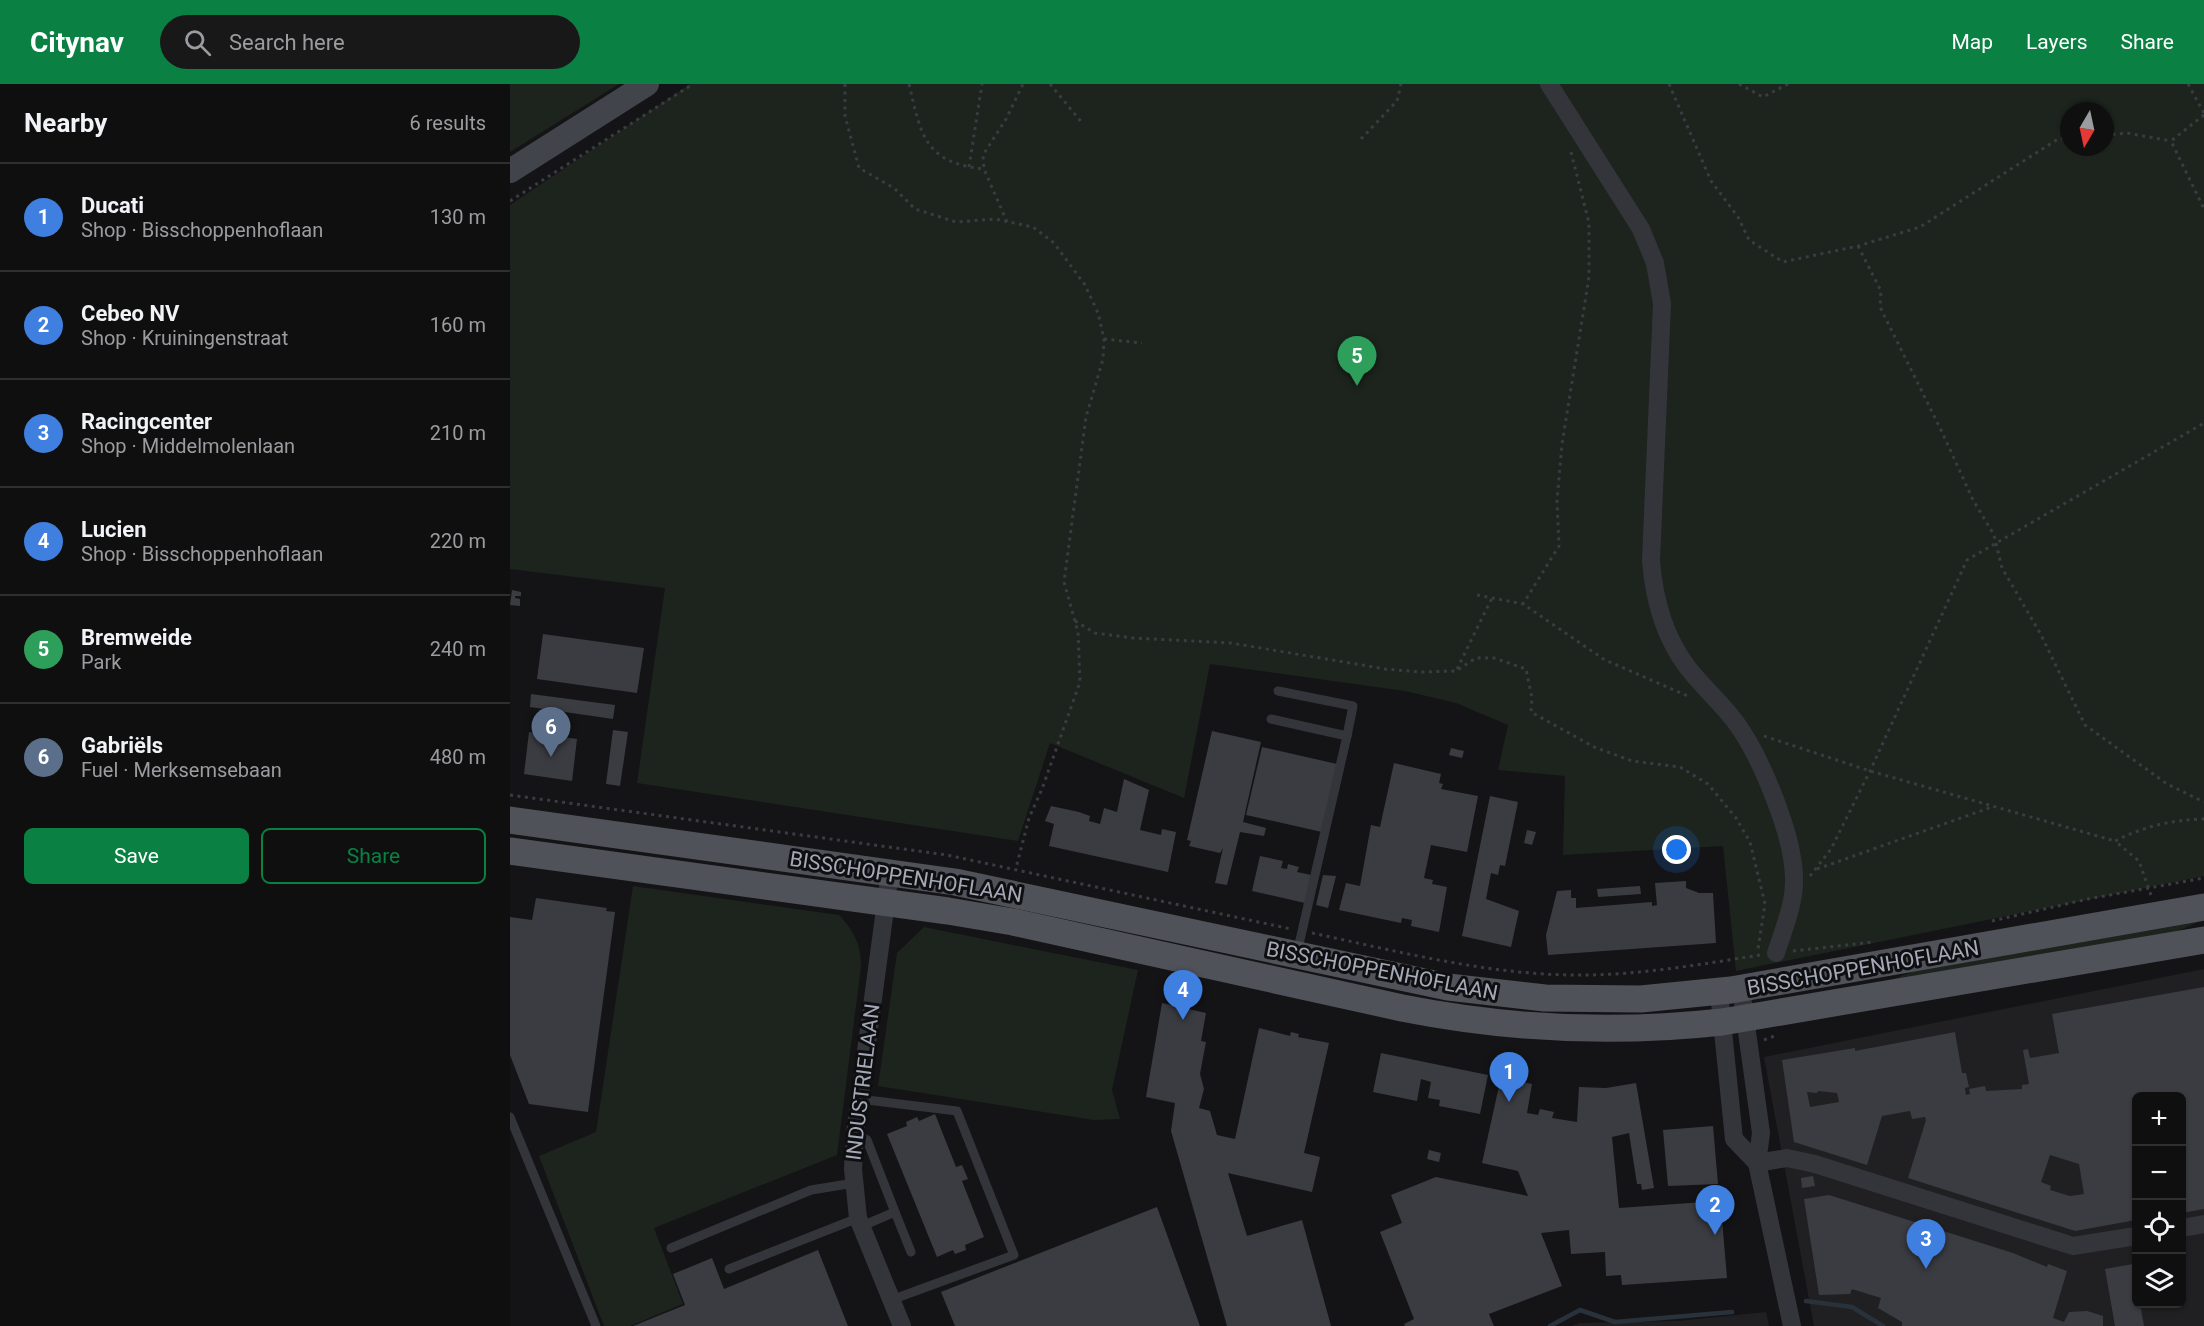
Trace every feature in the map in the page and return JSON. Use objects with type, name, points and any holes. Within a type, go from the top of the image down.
[{"type":"main road","name":"BISSCHOPPENHOFLAAN","points":[[510,820],[890,872],[1299,943],[1448,987],[1521,997],[1641,999],[1730,990],[2204,908]]},
{"type":"main road","name":"BISSCHOPPENHOFLAAN","points":[[510,851],[886,901],[1013,922],[1461,1019],[1591,1029],[1641,1029],[1733,1021],[2204,940]]},
{"type":"street","points":[[510,171],[647,84]]},
{"type":"street","points":[[1549,84],[1641,229],[1655,263],[1662,304],[1651,561],[1655,594],[1666,630],[1678,655],[1738,726],[1761,765],[1784,829],[1792,863],[1793,892],[1789,916],[1773,953]]},
{"type":"street","name":"INDUSTRIELAAN","points":[[890,872],[859,1098],[855,1133],[854,1183],[860,1222],[902,1326]]},
{"type":"street","points":[[1730,990],[1733,1021],[1734,1139],[1757,1164]]},
{"type":"street","points":[[1733,1021],[1761,1133],[1757,1164],[1792,1326]]},
{"type":"street","points":[[1757,1164],[1787,1158],[1815,1164],[2073,1246],[2132,1237]]},
{"type":"street","points":[[2186,1227],[2204,1224]]},
{"type":"lane","points":[[1278,691],[1353,706],[1299,943]]},
{"type":"lane","points":[[1271,719],[1347,736]]},
{"type":"lane","points":[[859,1098],[957,1111],[1014,1255],[891,1300]]},
{"type":"lane","points":[[510,1117],[596,1326]]},
{"type":"lane","points":[[855,1133],[867,1140],[911,1252]]},
{"type":"lane","points":[[671,1248],[811,1190],[854,1183]]},
{"type":"lane","points":[[729,1269],[860,1222],[895,1212]]},
{"type":"path","points":[[510,201],[693,84]]},
{"type":"path","points":[[845,84],[845,116],[859,168],[894,188],[915,209],[956,222],[995,219],[1033,227],[1054,243],[1085,285],[1098,314],[1104,339],[1103,359],[1084,427],[1064,582],[1075,621],[1081,656],[1080,682],[1042,789],[1029,818],[1016,868]]},
{"type":"path","points":[[909,84],[917,119],[936,155],[958,166],[984,169]]},
{"type":"path","points":[[969,167],[982,84]]},
{"type":"path","points":[[1007,222],[984,169],[982,155],[1006,119],[1023,84]]},
{"type":"path","points":[[1050,84],[1083,124]]},
{"type":"path","points":[[1361,139],[1396,100],[1401,84]]},
{"type":"path","points":[[1669,84],[1712,181],[1738,217],[1749,240],[1782,262],[1858,246],[1920,227],[2060,139]]},
{"type":"path","points":[[1739,84],[1763,98],[1788,84]]},
{"type":"path","points":[[2114,134],[2127,133],[2171,141],[2204,114],[2188,84]]},
{"type":"path","points":[[2171,141],[2204,209]]},
{"type":"path","points":[[1523,604],[1559,546],[1557,501],[1562,444],[1589,277],[1589,223],[1570,149]]},
{"type":"path","points":[[1858,246],[1881,291],[1880,307],[1996,544],[2002,568],[2040,633],[2085,725],[2167,784],[2204,802]]},
{"type":"path","points":[[1104,339],[1142,343]]},
{"type":"path","points":[[1793,892],[1816,870],[1831,849],[1870,771],[1967,560],[2204,423]]},
{"type":"path","points":[[1477,595],[1523,604],[1605,660],[1694,699]]},
{"type":"path","points":[[1456,671],[1492,598]]},
{"type":"path","points":[[1075,621],[1095,633],[1231,643],[1385,669],[1421,672],[1456,671],[1476,658],[1494,658],[1526,669],[1532,698],[1531,712],[1594,747],[1632,761],[1680,767],[1708,784],[1736,818],[1750,842],[1765,904],[1758,955]]},
{"type":"path","points":[[1738,726],[1870,771],[2115,841],[2139,861],[2149,887]]},
{"type":"path","points":[[510,795],[850,842],[1016,868],[1299,943],[1563,975],[1606,974],[1881,941]]},
{"type":"path","points":[[1816,870],[1994,806]]},
{"type":"path","points":[[2115,841],[2140,829],[2173,820],[2204,819]]},
{"type":"path","points":[[1985,923],[2149,887],[2204,878]]},
{"type":"shaded area","points":[[510,84],[619,84],[510,152]]},
{"type":"shaded area","points":[[690,84],[2204,84],[2204,876],[1736,971],[1723,846],[1563,855],[1565,776],[1498,770],[1508,725],[1456,703],[1405,691],[1210,664],[1184,798],[1050,743],[1018,841],[637,783],[665,588],[510,569],[510,205]]},
{"type":"shaded area","points":[[633,886],[839,915],[856,938],[861,967],[837,1155],[654,1228],[683,1304],[630,1326],[604,1326],[539,1156],[596,1132]]},
{"type":"shaded area","points":[[2204,919],[2163,938],[1891,980],[1917,970]]},
{"type":"shaded area","points":[[924,927],[1138,970],[1112,1090],[1120,1119],[1094,1120],[878,1086],[897,953]]},
{"type":"shaded area","points":[[2204,969],[2204,1326],[1814,1326],[1764,1057]]},
{"type":"shaded area","points":[[1766,1312],[1769,1326],[1572,1326],[1579,1323],[1678,1321]]},
{"type":"building","points":[[512,590],[521,592],[521,596],[515,596],[520,599],[520,606],[510,605]]},
{"type":"building","points":[[543,634],[644,648],[637,693],[537,679]]},
{"type":"building","points":[[531,694],[615,705],[613,719],[530,707]]},
{"type":"building","points":[[613,730],[628,732],[620,786],[606,784]]},
{"type":"building","points":[[1212,731],[1261,742],[1243,822],[1266,828],[1264,836],[1240,832],[1227,885],[1215,883],[1223,848],[1220,853],[1189,846],[1191,841],[1187,840]]},
{"type":"building","points":[[529,732],[577,739],[572,781],[524,774]]},
{"type":"building","points":[[1262,747],[1337,764],[1322,832],[1246,815]]},
{"type":"building","points":[[1451,748],[1464,751],[1462,758],[1449,755]]},
{"type":"building","points":[[1394,763],[1441,774],[1439,783],[1443,784],[1441,789],[1478,796],[1467,852],[1431,845],[1424,878],[1433,880],[1432,884],[1447,887],[1439,932],[1411,926],[1412,920],[1402,918],[1401,923],[1339,910],[1346,883],[1360,886],[1371,825],[1380,827]]},
{"type":"building","points":[[1124,779],[1149,790],[1140,830],[1161,835],[1162,829],[1176,832],[1168,872],[1049,846],[1054,824],[1045,821],[1051,806],[1090,816],[1089,821],[1100,824],[1104,808],[1117,812]]},
{"type":"building","points":[[1490,796],[1518,802],[1505,866],[1500,865],[1498,875],[1491,873],[1486,899],[1519,911],[1511,947],[1462,936]]},
{"type":"building","points":[[1527,830],[1536,832],[1532,845],[1524,843]]},
{"type":"building","points":[[1260,856],[1283,861],[1281,868],[1287,869],[1288,864],[1299,867],[1297,872],[1311,875],[1305,903],[1252,891]]},
{"type":"building","points":[[1323,875],[1336,876],[1328,908],[1316,905]]},
{"type":"building","points":[[1686,881],[1686,888],[1699,893],[1713,893],[1716,943],[1548,955],[1546,935],[1557,891],[1571,890],[1571,898],[1576,898],[1576,908],[1652,902],[1652,906],[1657,905],[1655,883]]},
{"type":"building","points":[[1640,886],[1641,894],[1598,897],[1597,889]]},
{"type":"building","points":[[536,898],[607,908],[606,911],[615,912],[588,1112],[529,1104],[510,1055],[510,917],[532,920]]},
{"type":"building","points":[[2204,987],[2204,1209],[2186,1212],[2186,1092],[2132,1092],[2132,1221],[2075,1231],[1908,1178],[1926,1120],[1925,1117],[1912,1119],[1910,1111],[1882,1116],[1867,1165],[1794,1142],[1782,1060],[1855,1048],[1855,1051],[1955,1032],[1962,1073],[1966,1073],[1969,1087],[1965,1088],[1966,1095],[1970,1094],[1969,1089],[1985,1086],[1986,1091],[2022,1089],[2022,1085],[2029,1084],[2023,1050],[2028,1049],[2030,1058],[2059,1053],[2052,1014]],"holes":[[[1807,1092],[1837,1093],[1839,1102],[1810,1107]],[[2050,1155],[2079,1164],[2084,1194],[2070,1196],[2050,1190],[2051,1186],[2041,1182]]]},
{"type":"building","points":[[1162,1003],[1206,1013],[1201,1041],[1206,1042],[1200,1074],[1204,1089],[1199,1108],[1210,1111],[1217,1135],[1235,1139],[1259,1028],[1290,1036],[1291,1032],[1299,1034],[1298,1037],[1329,1043],[1304,1153],[1320,1157],[1312,1192],[1228,1173],[1247,1236],[1302,1220],[1331,1326],[1227,1326],[1171,1131],[1175,1103],[1146,1097]]},
{"type":"building","points":[[1381,1053],[1488,1075],[1480,1114],[1439,1106],[1440,1100],[1428,1098],[1431,1082],[1421,1079],[1417,1101],[1373,1092]]},
{"type":"building","points":[[1501,1077],[1532,1084],[1527,1113],[1538,1115],[1540,1109],[1554,1112],[1552,1118],[1577,1122],[1579,1087],[1606,1088],[1636,1083],[1654,1188],[1642,1190],[1641,1184],[1637,1184],[1629,1133],[1612,1137],[1619,1208],[1704,1202],[1706,1220],[1722,1219],[1727,1278],[1622,1285],[1621,1275],[1606,1276],[1605,1252],[1571,1254],[1569,1230],[1541,1233],[1562,1286],[1489,1314],[1494,1326],[1405,1326],[1404,1324],[1414,1319],[1380,1232],[1402,1223],[1391,1195],[1436,1177],[1528,1196],[1518,1171],[1482,1163]]},
{"type":"building","points":[[935,1114],[956,1167],[962,1165],[968,1179],[962,1181],[984,1237],[965,1245],[966,1250],[955,1254],[953,1250],[937,1257],[887,1134],[907,1126],[906,1122],[917,1117],[919,1121]]},
{"type":"building","points":[[1713,1126],[1718,1184],[1668,1186],[1663,1130]]},
{"type":"building","points":[[1429,1150],[1441,1153],[1439,1162],[1427,1159]]},
{"type":"building","points":[[1813,1176],[1815,1186],[1802,1188],[1801,1178]]},
{"type":"building","points":[[1829,1195],[2013,1253],[2047,1267],[2048,1264],[2067,1271],[2053,1318],[2064,1322],[2069,1312],[2087,1311],[2103,1316],[2103,1326],[1902,1326],[1902,1322],[1878,1308],[1881,1298],[1852,1289],[1850,1294],[1819,1295],[1804,1199]]},
{"type":"building","points":[[1157,1207],[1200,1326],[955,1326],[941,1292]]},
{"type":"building","points":[[818,1250],[848,1326],[633,1326],[685,1305],[673,1274],[712,1258],[724,1289]]},
{"type":"building","points":[[2132,1264],[2132,1308],[2141,1308],[2144,1326],[2115,1326],[2105,1269]]},
{"type":"waterway","points":[[1806,1301],[1852,1307],[1883,1326]]},
{"type":"waterway","points":[[1550,1326],[1580,1310],[1615,1322],[1732,1312]]},
{"type":"place","name":"Bremweide","points":[[1357,386]]},
{"type":"place","name":"Gabriëls","points":[[551,757]]},
{"type":"place","name":"Lucien","points":[[1183,1020]]},
{"type":"place","name":"Ducati","points":[[1509,1102]]},
{"type":"place","name":"Cebeo NV","points":[[1715,1235]]},
{"type":"place","name":"Racingcenter","points":[[1926,1269]]}]
